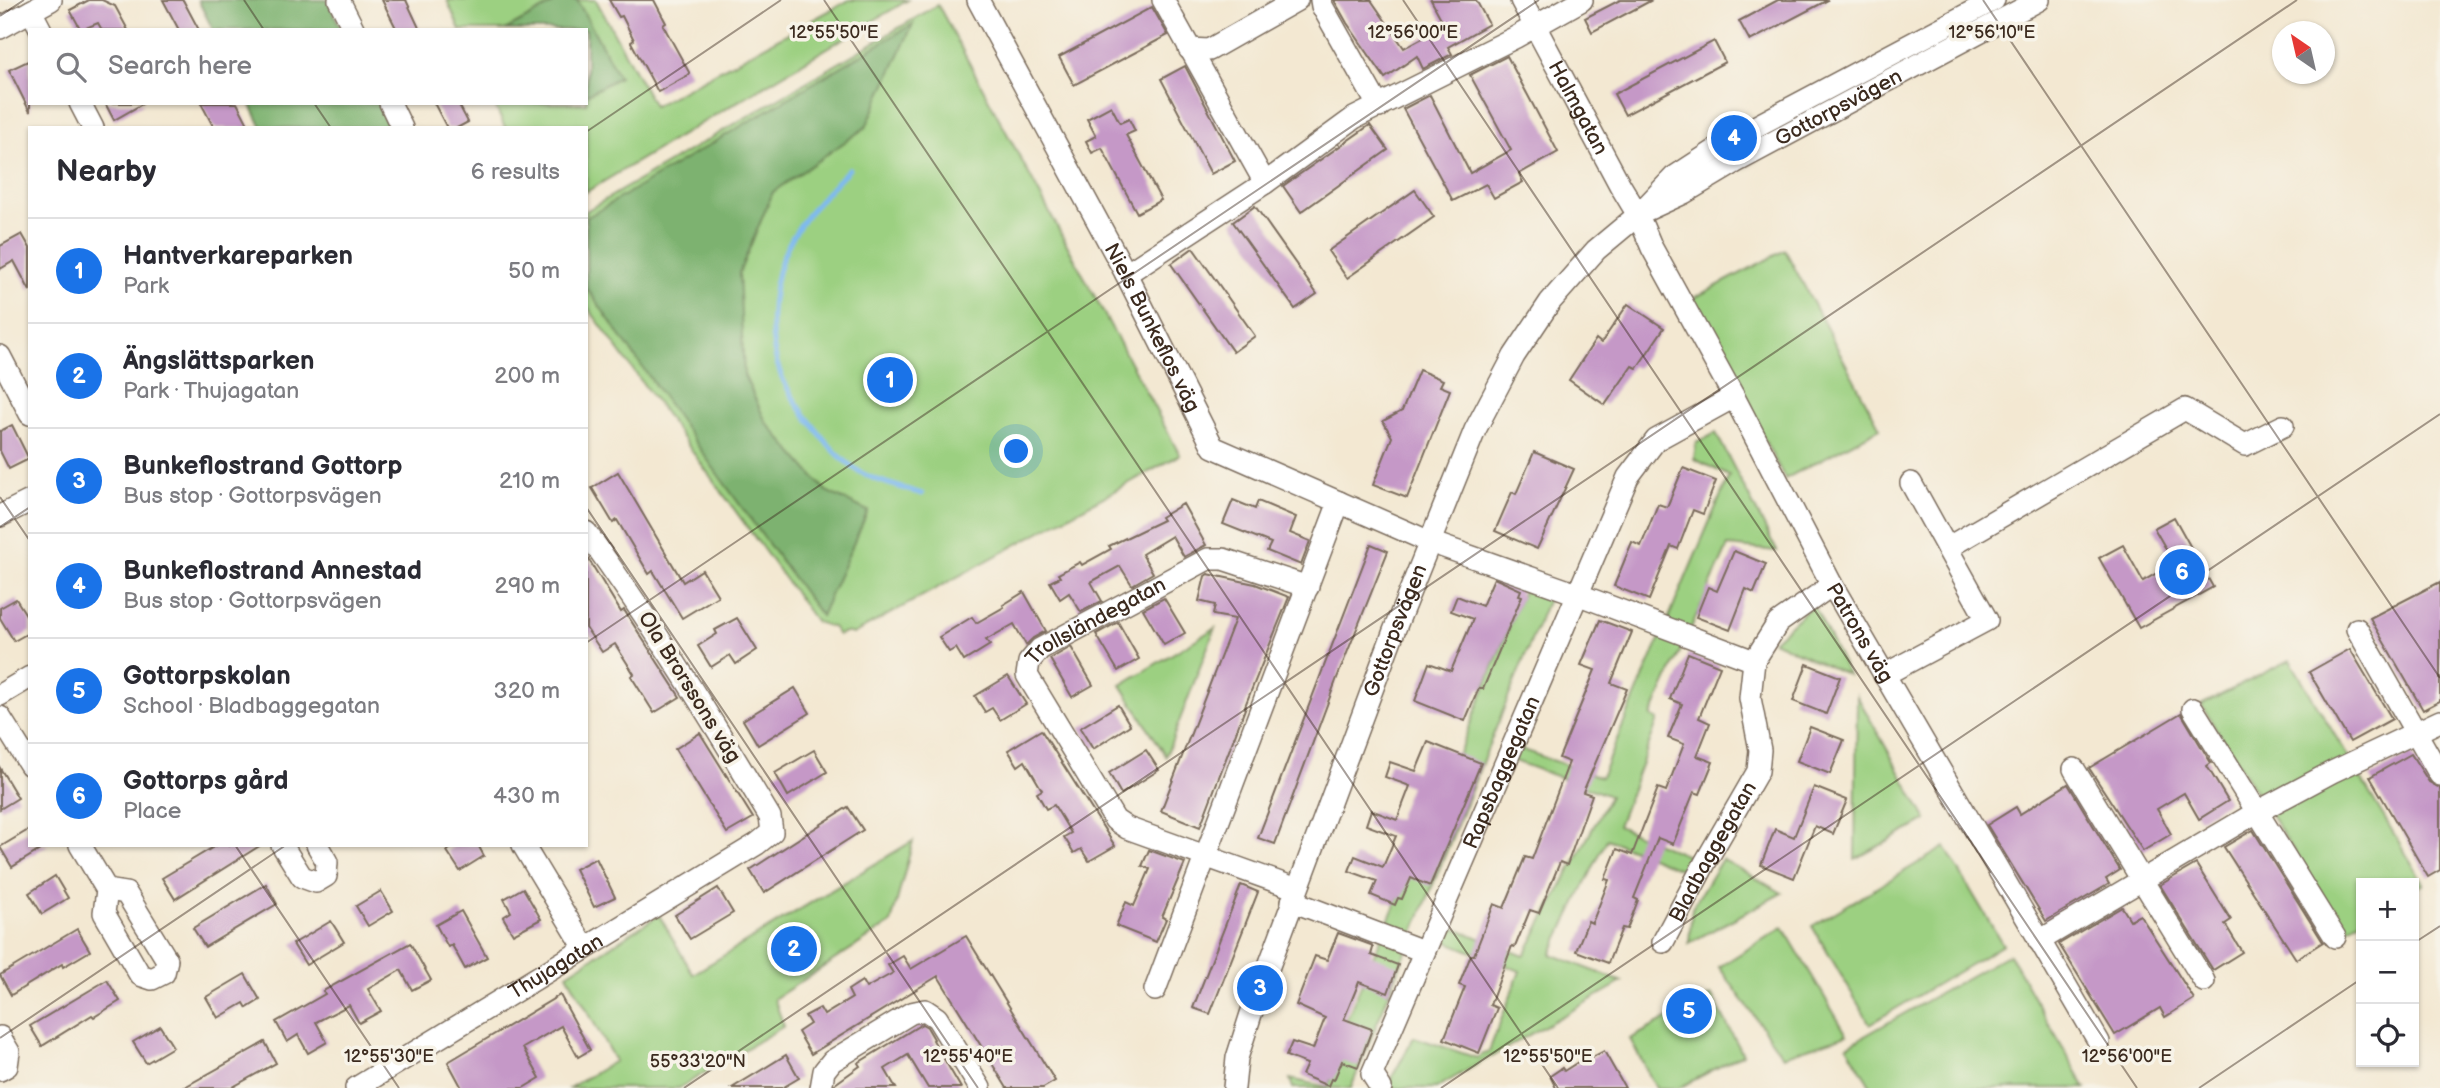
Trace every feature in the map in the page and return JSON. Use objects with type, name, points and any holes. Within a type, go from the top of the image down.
[{"type":"street","points":[[0,28],[36,20],[51,0]]},
{"type":"street","points":[[339,0],[353,28]]},
{"type":"street","name":"Niels Bunkeflos väg","points":[[978,0],[1126,275],[1213,447],[1430,542]]},
{"type":"street","points":[[1163,0],[1265,183]]},
{"type":"street","points":[[1189,49],[1209,50],[1297,0]]},
{"type":"street","points":[[1321,0],[1379,107]]},
{"type":"street","name":"Halmgatan","points":[[1521,0],[1637,215]]},
{"type":"street","points":[[1126,275],[1265,183],[1354,118],[1582,0]]},
{"type":"street","name":"Gottorpsvägen","points":[[1234,1088],[1237,1058],[1251,1014],[1394,631],[1475,430],[1514,356],[1550,302],[1596,250],[1637,215],[1674,177],[1734,138],[1994,0]]},
{"type":"street","name":"Gottorpsvägen","points":[[1637,215],[1684,193],[1736,162],[2039,0]]},
{"type":"street","points":[[81,105],[92,126]]},
{"type":"street","points":[[391,105],[401,126]]},
{"type":"street","name":"Patrons väg","points":[[1637,215],[1652,248],[1734,397],[1832,585],[2099,1042]]},
{"type":"street","points":[[0,356],[28,410]]},
{"type":"street","name":"Rapsbaggegatan","points":[[1372,1083],[1423,951],[1628,477],[1656,440],[1734,397]]},
{"type":"street","points":[[1947,548],[2185,409],[2245,445],[2283,426]]},
{"type":"street","points":[[1884,675],[1987,620],[1911,483]]},
{"type":"street","points":[[0,516],[28,502]]},
{"type":"street","points":[[1155,990],[1339,502]]},
{"type":"street","name":"Ola Brorssons väg","points":[[588,535],[639,606],[770,817],[772,832],[757,844]]},
{"type":"street","points":[[1430,542],[1577,594],[1754,662]]},
{"type":"street","name":"Trollsländegatan","points":[[1295,895],[1205,855],[1127,828],[1115,820],[1027,676],[1029,662],[1040,649],[1208,559],[1223,559],[1308,587]]},
{"type":"street","name":"Bladbaggegatan","points":[[1663,942],[1758,771],[1760,750],[1750,698],[1754,662],[1778,623],[1832,585]]},
{"type":"street","points":[[2357,629],[2440,775]]},
{"type":"street","points":[[0,695],[28,678]]},
{"type":"street","points":[[2193,709],[2335,937]]},
{"type":"street","points":[[0,717],[28,762]]},
{"type":"street","points":[[2039,941],[2257,813],[2332,772],[2440,721]]},
{"type":"street","points":[[2074,769],[2204,981]]},
{"type":"street","name":"Thujagatan","points":[[356,1088],[757,844]]},
{"type":"street","points":[[81,847],[107,890]]},
{"type":"street","points":[[283,847],[302,877],[316,882],[326,876],[327,862],[318,847]]},
{"type":"street","points":[[524,847],[585,948]]},
{"type":"street","points":[[1295,895],[1423,951]]},
{"type":"street","points":[[821,1088],[824,1071],[832,1061],[911,1013],[925,1010],[937,1018],[980,1088]]},
{"type":"street","points":[[0,1037],[9,1052],[7,1066],[0,1070]]},
{"type":"green space","points":[[198,0],[327,0],[341,28],[212,28]]},
{"type":"green space","points":[[447,0],[596,0],[654,106],[849,0],[908,0],[588,191],[588,126],[504,126],[495,105],[588,105],[588,28],[459,28]]},
{"type":"green space","points":[[560,0],[577,0],[619,77],[588,94],[588,28],[509,28]]},
{"type":"green space","points":[[938,5],[1180,455],[853,634],[845,632],[838,635],[832,627],[816,622],[588,308],[588,210]]},
{"type":"green space","points":[[913,24],[866,127],[773,192],[739,273],[744,375],[766,422],[826,491],[868,511],[821,616],[588,290],[588,217]]},
{"type":"green space","points":[[251,105],[380,105],[390,126],[261,126]]},
{"type":"green space","points":[[1785,250],[1880,428],[1785,479],[1690,300]]},
{"type":"green space","points":[[1716,433],[1777,551],[1728,546],[1651,716],[1658,720],[1618,826],[1699,861],[1692,874],[1607,839],[1551,954],[1622,982],[1436,1088],[1386,1088],[1414,1037],[1477,1058],[1489,1051],[1520,971],[1435,937],[1442,923],[1524,956],[1610,796],[1512,760],[1517,748],[1601,777],[1729,476],[1694,459],[1696,443]]},
{"type":"green space","points":[[1527,581],[1552,589],[1351,1088],[1293,1088],[1290,1079],[1328,1087],[1347,1040],[1345,1023],[1457,758]]},
{"type":"green space","points":[[1813,604],[1848,675],[1773,641]]},
{"type":"green space","points":[[1215,628],[1166,756],[1121,685]]},
{"type":"green space","points":[[2290,660],[2424,884],[2419,887],[2419,878],[2356,878],[2356,923],[2344,930],[2201,705]]},
{"type":"green space","points":[[1857,696],[1927,820],[1855,859]]},
{"type":"green space","points":[[913,841],[891,923],[774,999],[784,1026],[679,1088],[569,1088],[615,1061],[567,974],[659,915],[693,974]]},
{"type":"green space","points":[[1945,847],[2003,945],[1870,1024],[1812,926]]},
{"type":"green space","points":[[1722,859],[1782,893],[1689,943],[1692,908]]},
{"type":"green space","points":[[1783,927],[1847,1035],[1783,1056],[1719,967]]},
{"type":"green space","points":[[2009,954],[2086,1088],[1872,1088],[1847,1046]]},
{"type":"green space","points":[[1711,995],[1743,1054],[1679,1088],[1656,1088],[1630,1039]]},
{"type":"building","points":[[89,0],[102,0],[115,6],[127,28],[101,28],[98,23],[80,28],[70,10]]},
{"type":"building","points":[[163,0],[183,0],[198,28],[178,28]]},
{"type":"building","points":[[382,0],[406,0],[419,28],[396,28]]},
{"type":"building","points":[[609,0],[654,0],[666,23],[663,25],[690,74],[658,92],[631,42],[634,40],[622,16],[619,17]]},
{"type":"building","points":[[1334,0],[1371,0],[1404,48],[1445,26],[1431,0],[1476,0],[1489,24],[1448,47],[1452,54],[1423,69],[1417,56],[1385,78]]},
{"type":"building","points":[[1620,0],[1652,0],[1592,32],[1585,18]]},
{"type":"building","points":[[1778,0],[1828,0],[1750,41],[1739,21]]},
{"type":"building","points":[[1152,7],[1168,35],[1074,85],[1059,57]]},
{"type":"building","points":[[1714,41],[1725,62],[1625,115],[1614,94]]},
{"type":"building","points":[[1507,56],[1558,152],[1519,174],[1523,182],[1494,198],[1486,184],[1453,201],[1403,109],[1430,95],[1470,173],[1511,150],[1470,75]]},
{"type":"building","points":[[28,61],[30,112],[9,70]]},
{"type":"building","points":[[1185,66],[1235,161],[1211,174],[1161,79]]},
{"type":"building","points":[[106,105],[140,105],[114,120]]},
{"type":"building","points":[[202,105],[238,105],[249,126],[213,126]]},
{"type":"building","points":[[435,105],[459,105],[468,122],[461,126],[446,126]]},
{"type":"building","points":[[1111,106],[1120,123],[1129,119],[1135,131],[1126,135],[1161,200],[1137,213],[1102,148],[1092,153],[1086,141],[1096,136],[1087,119]]},
{"type":"building","points":[[1370,125],[1388,150],[1301,212],[1283,186]]},
{"type":"building","points":[[1415,190],[1434,217],[1347,278],[1328,251]]},
{"type":"building","points":[[1255,206],[1317,294],[1295,309],[1233,222]]},
{"type":"building","points":[[22,234],[28,244],[28,287],[14,261],[0,269],[0,246]]},
{"type":"building","points":[[1193,248],[1255,336],[1233,352],[1171,264]]},
{"type":"building","points":[[1628,304],[1664,328],[1637,368],[1632,366],[1605,405],[1569,380],[1596,339],[1601,343]]},
{"type":"building","points":[[1419,370],[1443,380],[1440,386],[1450,390],[1407,498],[1373,485],[1392,437],[1383,421],[1402,411]]},
{"type":"building","points":[[12,425],[28,460],[9,469],[0,451],[0,431]]},
{"type":"building","points":[[1534,452],[1574,469],[1537,549],[1495,531],[1512,492],[1516,494]]},
{"type":"building","points":[[1683,468],[1716,481],[1703,514],[1693,510],[1678,549],[1671,546],[1649,600],[1614,586],[1632,542],[1641,546],[1658,504],[1667,507]]},
{"type":"building","points":[[618,472],[683,582],[702,570],[718,596],[682,618],[653,571],[649,574],[617,520],[613,523],[592,488]]},
{"type":"building","points":[[1233,500],[1255,509],[1258,501],[1296,517],[1290,533],[1310,541],[1301,565],[1267,551],[1271,543],[1223,524]]},
{"type":"building","points":[[1183,504],[1206,545],[1184,557],[1172,536],[1142,554],[1153,573],[1132,585],[1120,566],[1091,582],[1102,601],[1081,612],[1069,593],[1060,599],[1050,582],[1060,577],[1058,574],[1080,562],[1082,565],[1111,549],[1109,546],[1163,520],[1161,517]]},
{"type":"building","points":[[2174,517],[2213,587],[2139,628],[2099,558],[2123,545],[2143,581],[2174,563],[2154,528]]},
{"type":"building","points":[[1371,544],[1388,551],[1275,844],[1258,838]]},
{"type":"building","points":[[1734,551],[1766,564],[1754,593],[1746,589],[1730,630],[1696,617],[1708,587],[1717,591]]},
{"type":"building","points":[[588,558],[621,612],[624,610],[680,697],[654,713],[615,644],[602,652],[588,631]]},
{"type":"building","points":[[1208,574],[1255,584],[1289,597],[1200,827],[1161,811],[1235,619],[1213,615],[1215,605],[1199,601],[1205,576]]},
{"type":"building","points":[[1494,578],[1521,590],[1519,595],[1522,596],[1483,689],[1479,688],[1465,721],[1415,701],[1429,663],[1451,671],[1473,619],[1451,611],[1457,596],[1482,606]]},
{"type":"building","points":[[2440,582],[2440,701],[2423,710],[2370,618]]},
{"type":"building","points":[[1024,592],[1046,631],[1026,645],[1014,624],[986,640],[990,645],[964,661],[956,648],[949,652],[939,637],[972,617],[976,623]]},
{"type":"building","points":[[1164,598],[1185,633],[1164,645],[1143,609]]},
{"type":"building","points":[[16,599],[28,618],[28,633],[14,641],[0,618],[0,608]]},
{"type":"building","points":[[737,618],[757,650],[736,664],[730,655],[711,667],[698,646],[717,634],[715,630]]},
{"type":"building","points":[[1600,620],[1632,632],[1611,683],[1627,689],[1583,792],[1592,795],[1567,865],[1560,862],[1539,913],[1530,910],[1515,947],[1512,946],[1490,1005],[1497,1008],[1479,1053],[1444,1039],[1465,987],[1459,985],[1494,904],[1504,908],[1525,857],[1532,859],[1569,762],[1559,758],[1595,670],[1581,665]]},
{"type":"building","points":[[1118,622],[1139,659],[1118,671],[1096,634]]},
{"type":"building","points":[[1071,647],[1093,685],[1072,697],[1050,659]]},
{"type":"building","points":[[2350,649],[2392,719],[2350,742],[2309,672]]},
{"type":"building","points":[[1688,653],[1720,666],[1699,718],[1710,723],[1697,756],[1713,762],[1700,794],[1694,792],[1673,844],[1658,838],[1634,898],[1638,900],[1627,929],[1622,928],[1608,963],[1576,951],[1588,921],[1592,923],[1609,880],[1605,879],[1617,849],[1632,855],[1658,788],[1666,791],[1684,744],[1668,738],[1682,704],[1670,699]]},
{"type":"building","points":[[1807,664],[1840,677],[1826,714],[1793,701]]},
{"type":"building","points":[[1008,676],[1026,704],[1000,720],[992,708],[985,712],[975,696]]},
{"type":"building","points":[[795,688],[810,713],[758,745],[743,720]]},
{"type":"building","points":[[1118,705],[1130,725],[1093,749],[1080,728]]},
{"type":"building","points":[[2181,713],[2211,763],[2207,766],[2228,801],[2199,819],[2184,793],[2157,809],[2171,834],[2143,851],[2089,768]]},
{"type":"building","points":[[1810,727],[1844,740],[1830,774],[1797,761]]},
{"type":"building","points":[[1041,730],[1115,846],[1089,861],[1081,849],[1074,853],[1064,837],[1071,833],[1054,805],[1046,809],[1037,793],[1042,790],[1025,761],[1018,766],[1008,750]]},
{"type":"building","points":[[700,733],[753,818],[727,833],[675,749]]},
{"type":"building","points":[[1428,742],[1481,763],[1430,886],[1411,878],[1402,899],[1398,898],[1395,905],[1371,895],[1377,881],[1349,871],[1355,856],[1383,867],[1396,836],[1366,825],[1371,810],[1397,820],[1410,786],[1385,777],[1390,762],[1416,771]]},
{"type":"building","points":[[814,750],[827,772],[788,796],[775,773]]},
{"type":"building","points":[[1146,750],[1159,770],[1121,794],[1109,773]]},
{"type":"building","points":[[2411,754],[2429,782],[2440,788],[2440,870],[2428,877],[2370,777]]},
{"type":"building","points":[[0,768],[18,798],[0,809]]},
{"type":"building","points":[[2068,784],[2120,870],[2106,879],[2109,884],[2046,921],[1987,825],[2016,807],[2020,814]]},
{"type":"building","points":[[1814,787],[1847,800],[1833,834],[1815,826],[1794,878],[1761,865],[1775,829],[1794,837]]},
{"type":"building","points":[[848,807],[863,830],[764,893],[750,870]]},
{"type":"building","points":[[28,830],[28,847],[45,847],[12,867],[0,847]]},
{"type":"building","points":[[2253,830],[2323,942],[2296,959],[2224,847]]},
{"type":"building","points":[[214,847],[258,847],[175,899],[162,878]]},
{"type":"building","points":[[453,847],[479,847],[484,856],[460,871],[447,851]]},
{"type":"building","points":[[1149,850],[1185,863],[1162,917],[1166,919],[1156,942],[1116,926],[1126,902],[1134,906],[1150,869],[1142,866]]},
{"type":"building","points":[[596,858],[615,897],[594,907],[575,869]]},
{"type":"building","points":[[2196,864],[2231,920],[2225,924],[2242,952],[2213,970],[2160,885]]},
{"type":"building","points":[[55,876],[68,898],[42,914],[29,893]]},
{"type":"building","points":[[266,884],[277,904],[205,947],[193,928]]},
{"type":"building","points":[[1241,885],[1258,892],[1210,1014],[1193,1008]]},
{"type":"building","points":[[523,888],[541,919],[513,934],[503,917],[511,912],[504,899]]},
{"type":"building","points":[[718,888],[733,913],[690,939],[675,915]]},
{"type":"building","points":[[381,891],[393,911],[368,926],[356,906]]},
{"type":"building","points":[[2122,907],[2130,920],[2140,915],[2194,999],[2165,1017],[2160,1008],[2115,1035],[2059,944]]},
{"type":"building","points":[[461,911],[487,957],[465,969],[452,945],[448,947],[436,925]]},
{"type":"building","points":[[331,921],[344,942],[306,965],[293,944]]},
{"type":"building","points":[[77,929],[90,951],[63,967],[62,964],[11,995],[0,975]]},
{"type":"building","points":[[1338,933],[1371,945],[1371,955],[1398,965],[1388,993],[1359,982],[1344,1019],[1372,1029],[1358,1067],[1342,1061],[1334,1080],[1331,1079],[1328,1086],[1302,1075],[1307,1064],[1286,1056],[1292,1042],[1313,1049],[1325,1018],[1296,1005],[1315,956],[1327,960]]},
{"type":"building","points":[[966,936],[1055,1081],[1043,1088],[1007,1088],[938,976],[811,1054],[798,1032],[810,1024],[805,1016],[820,1008],[824,1015],[852,998],[848,990],[862,981],[866,988],[893,973],[888,965],[903,956],[911,969]]},
{"type":"building","points":[[410,943],[431,980],[412,990],[401,970],[368,989],[381,1011],[359,1023],[349,1005],[316,1022],[327,1042],[308,1053],[298,1035],[287,1042],[276,1022],[325,994],[323,991]]},
{"type":"building","points":[[245,974],[260,1000],[247,1008],[244,1003],[218,1018],[206,997]]},
{"type":"building","points":[[107,980],[120,1001],[42,1046],[30,1026]]},
{"type":"building","points":[[560,995],[590,1050],[578,1057],[561,1026],[523,1048],[540,1078],[523,1088],[462,1088],[448,1062]]},
{"type":"building","points":[[922,1024],[927,1027],[961,1088],[928,1088],[908,1055],[885,1069],[896,1088],[834,1088],[835,1084],[860,1066],[858,1063]]},
{"type":"building","points":[[160,1026],[173,1047],[146,1063],[133,1042]]},
{"type":"building","points":[[265,1042],[276,1063],[231,1088],[183,1088]]},
{"type":"building","points":[[1604,1051],[1625,1088],[1556,1088],[1550,1076],[1562,1068],[1564,1071],[1586,1057],[1589,1059]]},
{"type":"building","points":[[786,1055],[799,1078],[782,1088],[732,1088]]},
{"type":"waterway","points":[[849,169],[802,222],[782,259],[775,287],[772,317],[777,361],[784,382],[797,403],[825,441],[840,456],[872,478],[922,494]]},
{"type":"place","name":"Bunkeflostrand Annestad","points":[[1734,138]]},
{"type":"place","name":"Hantverkareparken","points":[[890,380]]},
{"type":"place","name":"Gottorps gård","points":[[2182,572]]},
{"type":"place","name":"Ängslättsparken","points":[[794,949]]},
{"type":"place","name":"Bunkeflostrand Gottorp","points":[[1260,988]]},
{"type":"place","name":"Gottorpskolan","points":[[1689,1011]]}]
